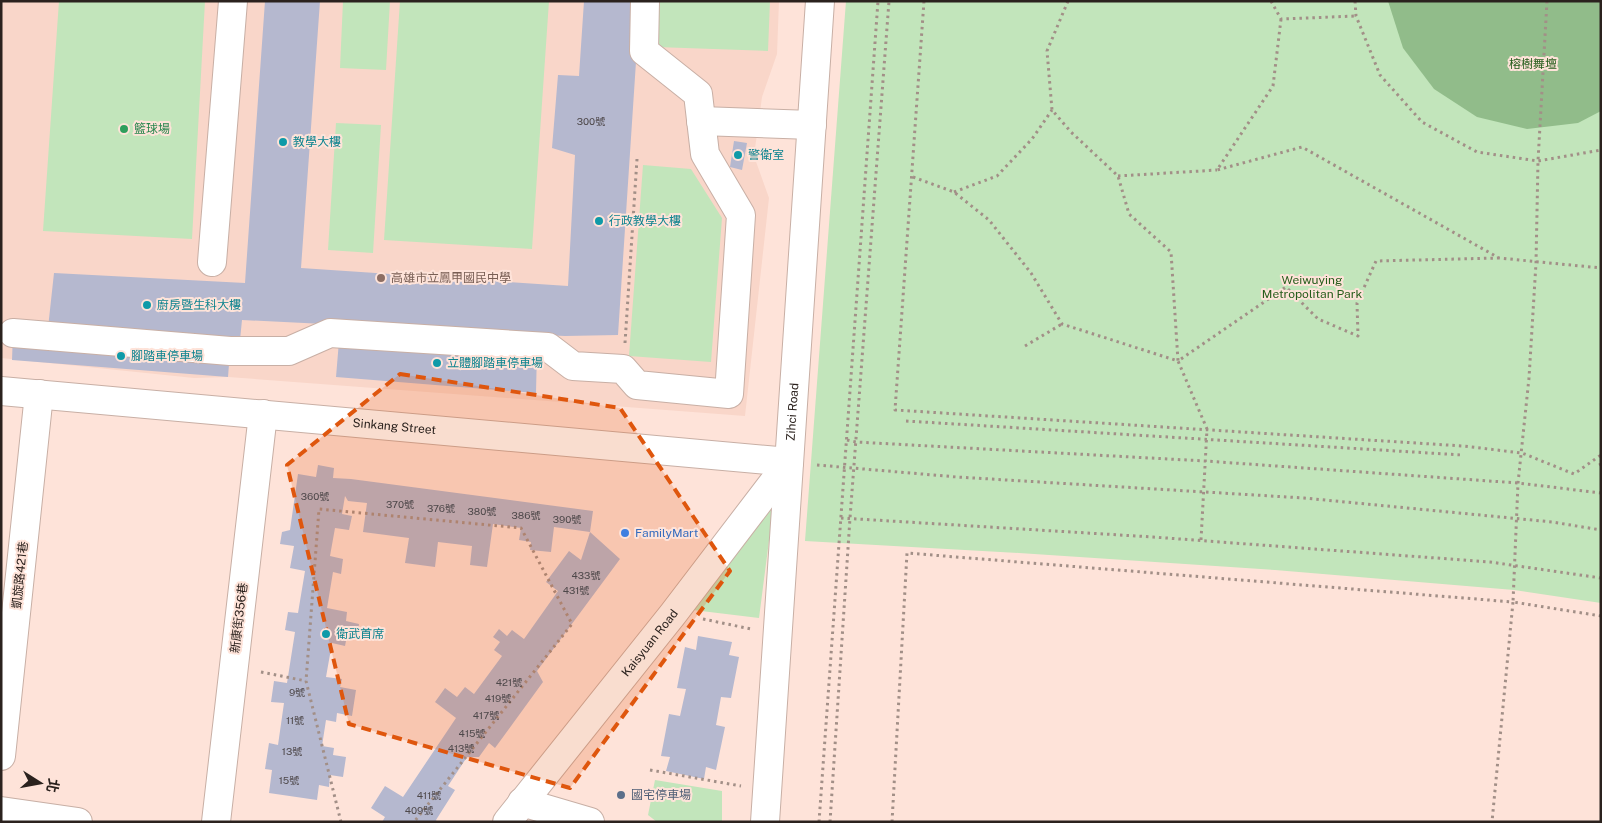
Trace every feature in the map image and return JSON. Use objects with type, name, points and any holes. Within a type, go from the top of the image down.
[{"type":"street","points":[[212,262],[233,1]]},
{"type":"street","points":[[14,333],[230,351],[289,351],[330,333],[548,347],[573,366],[623,369],[638,385],[729,394],[740,215],[705,154],[698,94],[644,51],[645,1]]},
{"type":"street","name":"Zihci Road","points":[[765,822],[820,1]]},
{"type":"street","points":[[701,121],[812,125]]},
{"type":"street","name":"Sinkang Street","points":[[1,391],[789,462]]},
{"type":"street","name":"凱旋路421巷","points":[[1,756],[39,394]]},
{"type":"street","name":"新康街356巷","points":[[216,822],[263,414]]},
{"type":"street","name":"Kaisyuan Road","points":[[515,812],[673,614],[789,462]]},
{"type":"street","points":[[1,811],[78,822]]},
{"type":"street","points":[[515,812],[590,822]]},
{"type":"path","points":[[819,822],[878,1]]},
{"type":"path","points":[[830,822],[888,1]]},
{"type":"path","points":[[924,1],[895,410],[1463,446],[1522,453],[1574,474],[1601,455]]},
{"type":"path","points":[[1068,1],[1047,51],[1052,110],[1071,132],[1118,176],[1129,214],[1171,252],[1178,360],[1207,429],[1201,540]]},
{"type":"path","points":[[1216,170],[1273,86],[1281,19],[1271,1]]},
{"type":"path","points":[[1355,1],[1356,16],[1380,75],[1422,122],[1477,152],[1538,160],[1601,150]]},
{"type":"path","points":[[1492,822],[1513,602],[1518,484],[1529,378],[1536,263],[1538,160],[1547,1]]},
{"type":"path","points":[[1281,19],[1356,16]]},
{"type":"path","points":[[954,192],[997,176],[1032,139],[1052,110]]},
{"type":"path","points":[[1118,176],[1216,170],[1302,147],[1499,258]]},
{"type":"path","points":[[623,369],[637,159]]},
{"type":"path","points":[[912,177],[954,192],[989,220],[1031,273],[1062,324],[1178,360]]},
{"type":"path","points":[[1178,360],[1286,287],[1318,319],[1358,336],[1357,303],[1376,261],[1499,258],[1601,268]]},
{"type":"path","points":[[1025,346],[1062,324]]},
{"type":"path","points":[[906,421],[1462,456]]},
{"type":"path","points":[[847,440],[1205,461],[1518,484],[1601,493]]},
{"type":"path","points":[[789,462],[957,477],[1304,498],[1552,522],[1601,530]]},
{"type":"path","points":[[341,822],[306,681],[319,509],[520,528],[572,624],[414,822]]},
{"type":"path","points":[[841,518],[1201,540],[1490,562],[1601,578]]},
{"type":"path","points":[[892,822],[908,553],[1513,602],[1601,616]]},
{"type":"path","points":[[673,614],[778,634]]},
{"type":"path","points":[[234,667],[306,681]]},
{"type":"path","points":[[650,770],[767,791]]},
{"type":"highlighted area","points":[[400,374],[620,408],[730,571],[570,788],[349,724],[287,465]]},
{"type":"shaded area","name":"高雄市立鳳甲國民中學","points":[[1,1],[779,1],[777,54],[762,97],[754,156],[769,198],[745,416],[228,377],[194,378],[1,358]]},
{"type":"green space","name":"籃球場","points":[[59,1],[205,1],[192,239],[43,231]]},
{"type":"green space","points":[[343,1],[390,1],[386,70],[340,68]]},
{"type":"green space","points":[[400,1],[549,1],[532,249],[384,240]]},
{"type":"green space","points":[[657,1],[770,1],[768,51],[656,47]]},
{"type":"green space","name":"Weiwuying Metropolitan Park","points":[[846,1],[1601,1],[1601,603],[1514,590],[1275,570],[805,541]]},
{"type":"green space","name":"榕樹舞壇","points":[[1388,1],[1601,1],[1601,111],[1578,123],[1527,129],[1477,117],[1434,89],[1403,48]]},
{"type":"green space","points":[[336,123],[381,125],[373,253],[328,250]]},
{"type":"green space","points":[[643,165],[691,169],[722,218],[711,362],[629,356]]},
{"type":"green space","points":[[774,502],[759,618],[693,610]]},
{"type":"green space","points":[[655,780],[722,791],[722,822],[657,822],[648,815]]},
{"type":"building","points":[[265,1],[320,1],[301,268],[568,286],[575,155],[552,148],[558,75],[579,76],[584,1],[640,1],[618,335],[565,336],[242,320],[240,340],[48,328],[54,273],[245,283]]},
{"type":"building","name":"警衛室","points":[[734,141],[747,143],[742,170],[730,167]]},
{"type":"building","name":"腳踏車停車場","points":[[13,333],[230,351],[228,377],[12,360]]},
{"type":"building","name":"立體腳踏車停車場","points":[[339,341],[537,350],[536,393],[336,377]]},
{"type":"building","name":"衛武首席","points":[[318,465],[334,468],[333,478],[593,511],[590,532],[554,527],[551,552],[530,550],[531,542],[519,540],[521,528],[493,524],[487,567],[470,565],[472,546],[438,542],[435,567],[405,563],[409,538],[363,532],[367,503],[348,501],[345,496],[342,514],[352,516],[349,530],[335,528],[330,556],[343,559],[341,574],[333,572],[327,608],[347,612],[346,621],[359,624],[357,638],[347,636],[345,646],[332,643],[326,677],[342,679],[340,687],[356,690],[352,716],[337,713],[336,722],[326,720],[322,746],[334,748],[333,755],[346,757],[343,777],[330,775],[329,787],[319,785],[317,800],[269,793],[272,770],[265,769],[269,743],[278,745],[284,703],[271,702],[274,681],[287,683],[295,632],[285,630],[288,612],[298,613],[305,571],[290,568],[294,546],[280,544],[282,532],[290,530],[298,474],[316,477]]},
{"type":"building","points":[[590,532],[620,559],[537,671],[543,682],[495,748],[489,743],[479,757],[467,757],[448,786],[455,790],[436,820],[437,822],[382,822],[385,817],[371,808],[385,786],[403,797],[456,718],[435,702],[445,688],[457,697],[465,687],[474,694],[502,656],[494,650],[500,642],[493,637],[499,629],[507,636],[512,630],[524,639],[558,591],[546,582],[569,551],[581,560]]},
{"type":"building","points":[[698,636],[732,642],[729,655],[739,657],[731,698],[721,697],[716,725],[725,727],[716,770],[706,767],[704,779],[666,771],[670,757],[661,756],[669,714],[680,716],[686,689],[677,688],[685,647],[696,650]]},
{"type":"place","name":"籃球場","points":[[124,129]]},
{"type":"place","name":"教學大樓","points":[[283,142]]},
{"type":"place","name":"警衛室","points":[[738,155]]},
{"type":"place","name":"行政教學大樓","points":[[599,221]]},
{"type":"place","name":"高雄市立鳳甲國民中學","points":[[381,278]]},
{"type":"place","name":"廚房暨生科大樓","points":[[147,305]]},
{"type":"place","name":"腳踏車停車場","points":[[121,356]]},
{"type":"place","name":"立體腳踏車停車場","points":[[437,363]]},
{"type":"place","name":"FamilyMart","points":[[625,533]]},
{"type":"place","name":"衛武首席","points":[[326,634]]},
{"type":"place","name":"國宅停車場","points":[[621,795]]}]
